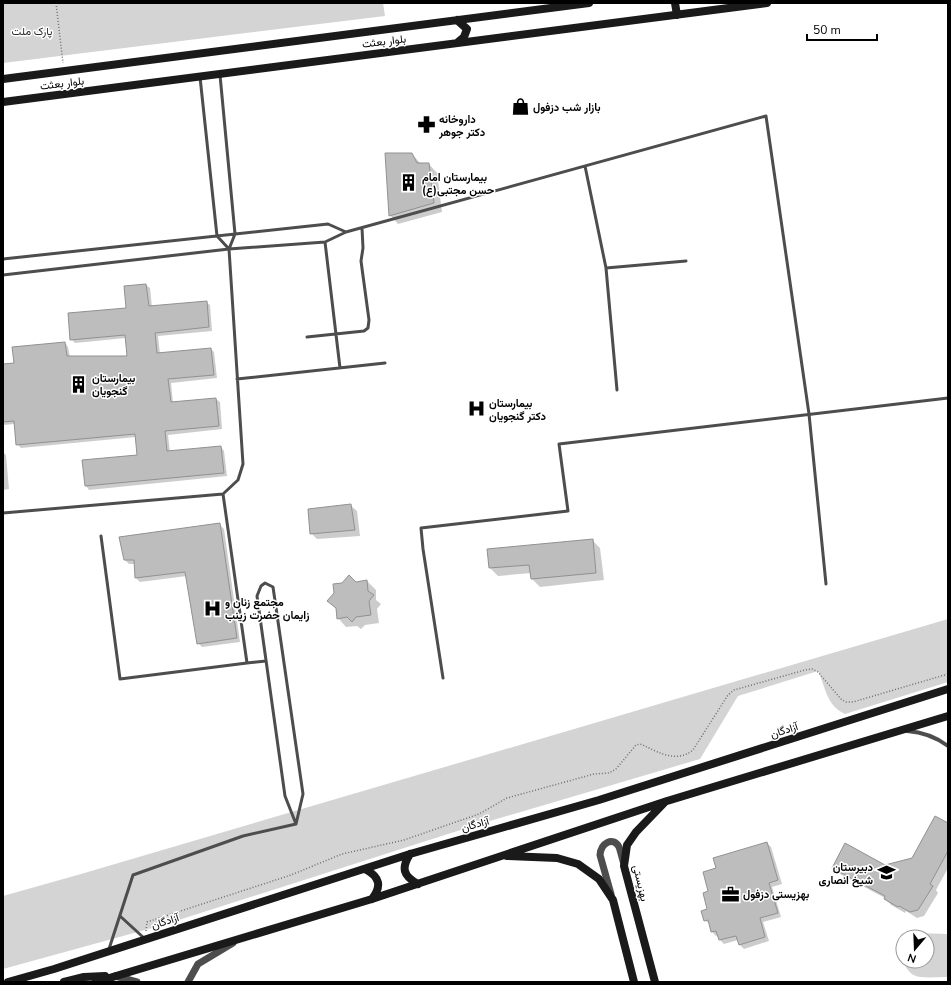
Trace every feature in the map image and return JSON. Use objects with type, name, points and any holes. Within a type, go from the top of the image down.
[{"type":"main road","name":"بلوار بعثت","points":[[3,79],[589,3]]},
{"type":"main road","points":[[675,3],[677,15]]},
{"type":"main road","name":"بلوار بعثت","points":[[3,102],[767,3]]},
{"type":"main road","points":[[457,20],[467,29],[464,37],[457,43]]},
{"type":"main road","name":"آزادگان","points":[[8,982],[410,854],[599,800],[948,689]]},
{"type":"main road","points":[[96,982],[372,899],[667,801],[948,716]]},
{"type":"main road","name":"بهزیستی","points":[[654,982],[624,866],[627,845],[636,832],[667,801]]},
{"type":"main road","points":[[410,854],[405,862],[405,872],[409,880],[418,884]]},
{"type":"main road","points":[[502,856],[557,858],[578,864],[599,879],[612,900],[634,982]]},
{"type":"main road","points":[[365,869],[374,873],[378,882],[378,892],[372,899]]},
{"type":"main road","points":[[64,982],[84,977],[115,976]]},
{"type":"street","points":[[902,730],[926,734],[940,740],[948,746]]},
{"type":"street","points":[[612,900],[600,855],[600,849],[604,844],[614,842],[619,846],[624,866]]},
{"type":"street","points":[[188,982],[198,964],[238,940]]},
{"type":"street","points":[[115,976],[137,982]]},
{"type":"lane","points":[[3,513],[223,494],[238,480],[243,464],[229,250],[235,234],[220,74]]},
{"type":"lane","points":[[200,76],[217,236],[229,250]]},
{"type":"lane","points":[[3,275],[229,250],[324,242],[346,232],[766,116],[809,414],[826,584]]},
{"type":"lane","points":[[585,166],[606,268],[617,390]]},
{"type":"lane","points":[[3,260],[328,224],[346,232]]},
{"type":"lane","points":[[307,337],[364,331],[368,328],[369,320],[361,261],[363,248],[362,228]]},
{"type":"lane","points":[[324,242],[340,368]]},
{"type":"lane","points":[[606,268],[686,260]]},
{"type":"lane","points":[[237,378],[385,363]]},
{"type":"lane","points":[[443,678],[421,528],[568,511],[559,444],[948,398]]},
{"type":"lane","points":[[223,494],[247,664]]},
{"type":"lane","points":[[101,536],[120,679],[266,661]]},
{"type":"lane","points":[[265,583],[273,587],[303,794],[296,824],[285,796],[257,596],[261,586],[265,583]]},
{"type":"lane","points":[[108,951],[133,875],[243,836],[296,824]]},
{"type":"lane","points":[[120,916],[146,939]]},
{"type":"path","points":[[56,3],[64,71]]},
{"type":"path","points":[[146,939],[147,922],[291,875],[342,854],[404,840],[479,814],[507,798],[594,774],[609,773],[616,769],[636,745],[643,745],[662,755],[678,757],[687,755],[693,750],[728,695],[734,690],[812,669],[818,672],[841,699],[846,702],[853,702],[948,674]]},
{"type":"green space","name":"پارک ملت","points":[[3,3],[383,3],[385,16],[3,63]]},
{"type":"green space","points":[[948,619],[948,682],[845,714],[830,701],[818,671],[738,696],[700,759],[473,826],[163,925],[3,969],[3,896]]},
{"type":"green space","points":[[935,934],[948,934],[948,977],[920,977],[915,976],[908,970],[935,969]]},
{"type":"building","name":"بیمارستان امام حسن مجتبی(ع)","points":[[385,153],[412,153],[417,163],[429,163],[434,203],[389,216]]},
{"type":"building","name":"بیمارستان گنجویان","points":[[146,284],[149,306],[207,301],[209,327],[155,333],[157,353],[211,348],[214,375],[168,379],[171,402],[216,398],[219,426],[165,431],[167,451],[221,446],[224,473],[85,486],[82,460],[137,455],[135,434],[16,445],[14,421],[3,422],[3,364],[14,363],[12,347],[65,342],[67,356],[127,356],[125,335],[70,340],[68,313],[126,308],[124,286]]},
{"type":"building","points":[[351,504],[355,530],[310,534],[308,509]]},
{"type":"building","name":"مجتمع زنان و زایمان حضرت زینب","points":[[220,523],[237,638],[197,644],[185,572],[135,578],[134,560],[124,560],[119,537]]},
{"type":"building","points":[[593,539],[596,573],[531,579],[529,565],[489,568],[487,549]]},
{"type":"building","points":[[349,575],[356,582],[367,580],[368,591],[374,595],[369,601],[371,615],[356,617],[352,622],[347,617],[337,619],[336,608],[327,601],[334,593],[333,584],[342,583]]},
{"type":"building","points":[[935,816],[948,823],[948,851],[930,884],[933,886],[918,910],[910,912],[899,906],[898,907],[884,899],[885,896],[832,868],[845,843],[885,865],[912,858]]},
{"type":"building","name":"بهزیستی دزفول","points":[[767,842],[778,880],[769,883],[778,913],[760,918],[765,937],[739,945],[736,936],[719,940],[716,931],[711,932],[708,920],[704,921],[701,911],[707,909],[703,893],[708,891],[703,872],[716,868],[713,858]]},
{"type":"place","name":"بازار شب دزفول","points":[[520,107]]},
{"type":"place","name":"داروخانه دکتر جوهر","points":[[426,125]]},
{"type":"place","name":"بیمارستان امام حسن مجتبی(ع)","points":[[409,183]]},
{"type":"place","name":"بیمارستان گنجویان","points":[[79,384]]},
{"type":"place","name":"بیمارستان دکتر گنجویان","points":[[476,409]]},
{"type":"place","name":"مجتمع زنان و زایمان حضرت زینب","points":[[212,608]]},
{"type":"place","name":"دبیرستان شیخ انصاری","points":[[886,873]]},
{"type":"place","name":"بهزیستی دزفول","points":[[730,894]]}]
